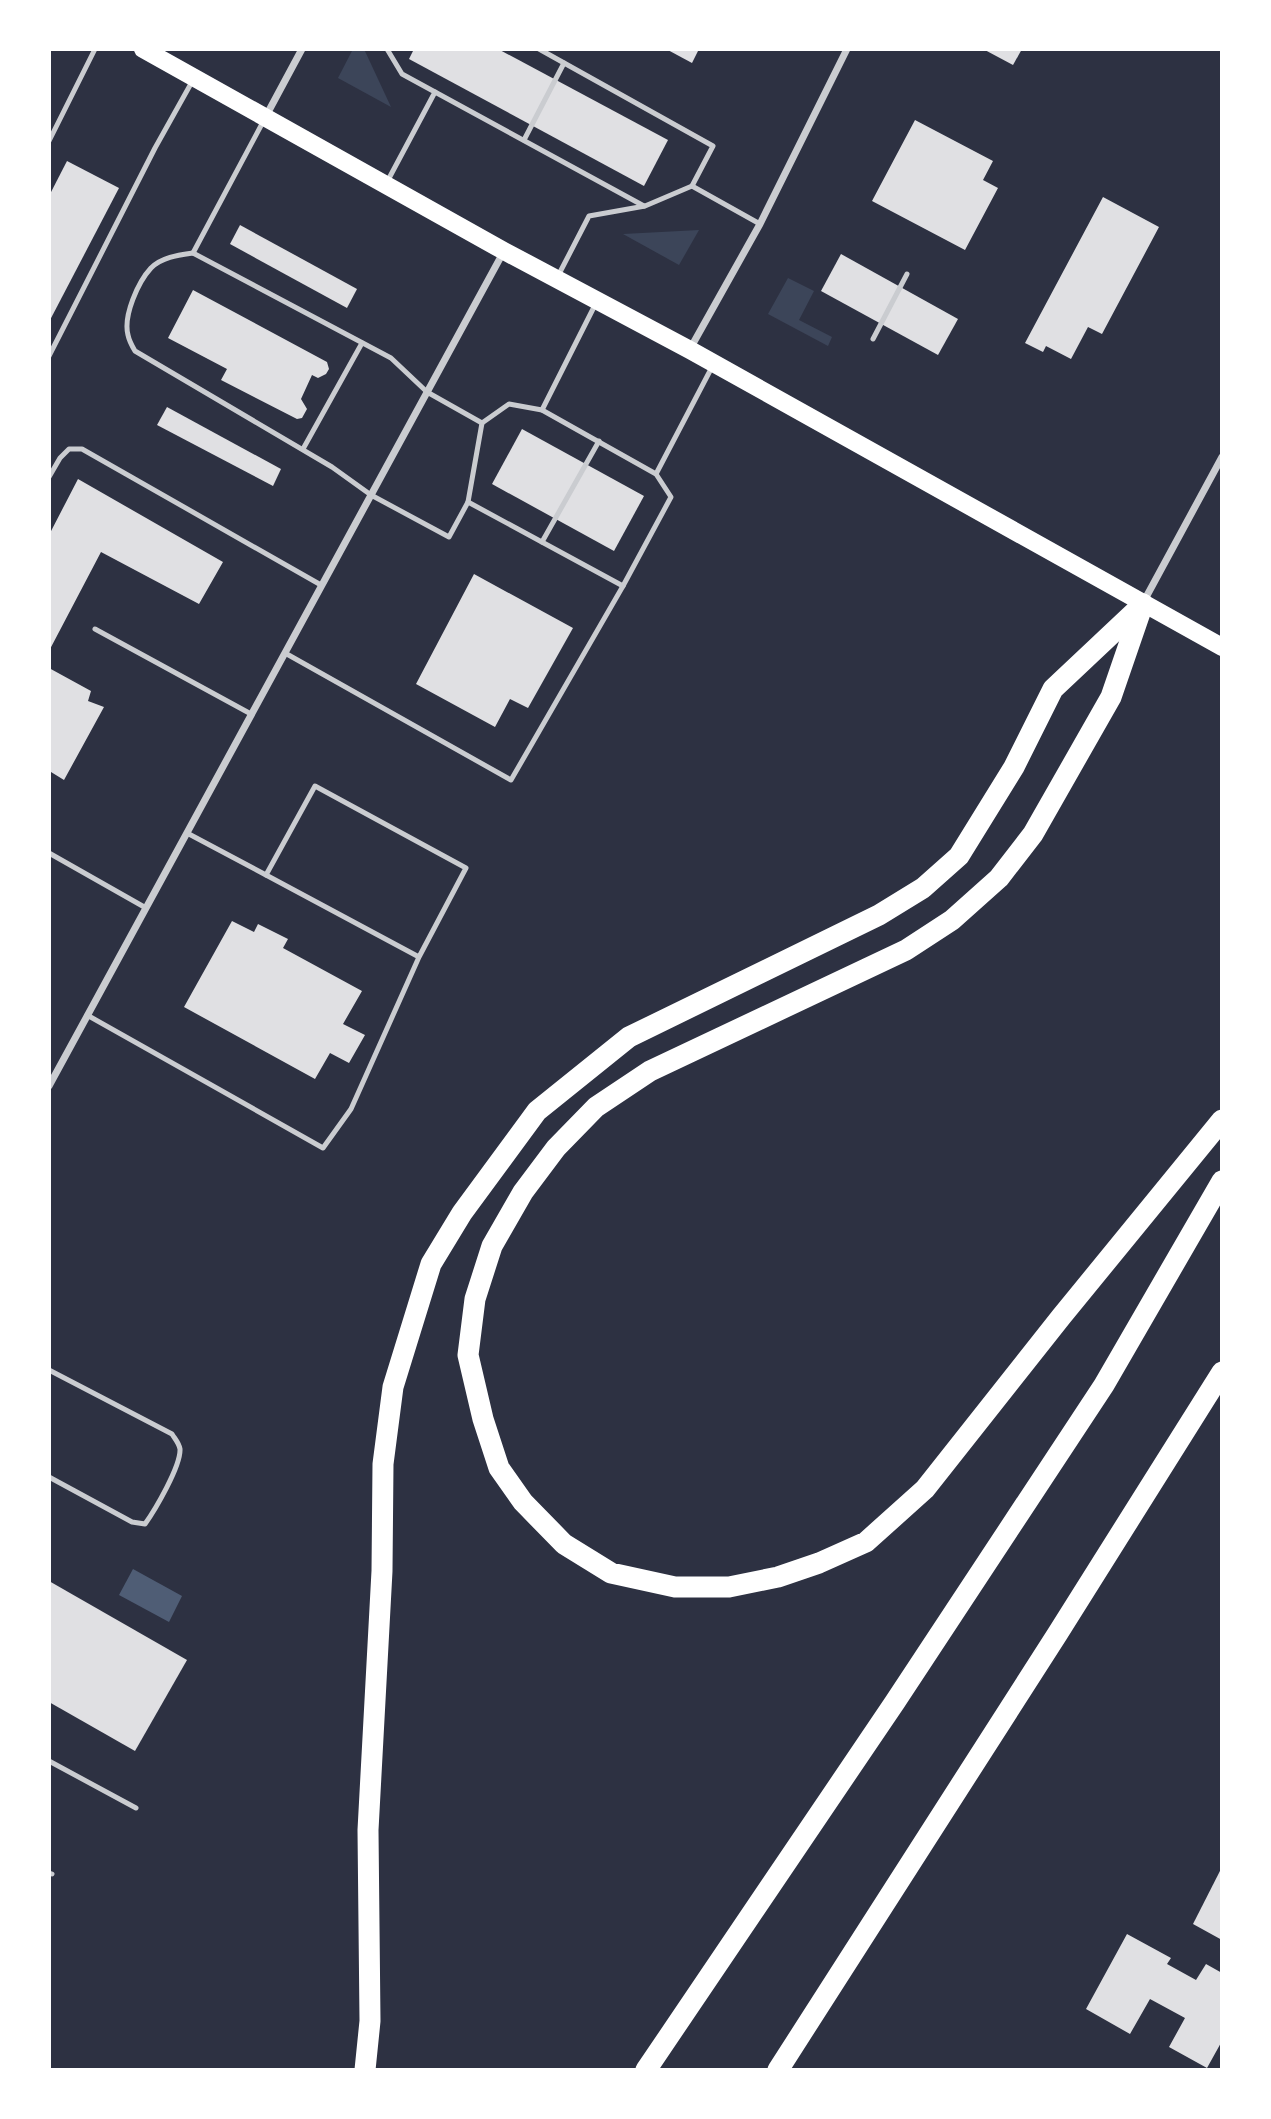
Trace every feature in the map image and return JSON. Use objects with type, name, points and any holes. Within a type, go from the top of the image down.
[{"type":"highway","points":[[1143,604],[1111,697],[1033,834],[999,878],[952,920],[906,950],[650,1071],[596,1107],[556,1148],[523,1192],[492,1246],[475,1299],[468,1355],[482,1419],[499,1468],[523,1502],[564,1545],[611,1573],[675,1587],[729,1587],[778,1577],[819,1563],[866,1542],[925,1489],[1222,1120]]},
{"type":"highway","points":[[365,2070],[370,2021],[368,1830],[382,1571],[383,1464],[393,1387],[431,1264],[462,1213],[537,1111],[629,1037],[879,915],[923,888],[959,856],[1014,767],[1053,689],[1143,604]]},
{"type":"highway","points":[[646,2070],[880,1725],[1104,1385],[1222,1181]]},
{"type":"highway","points":[[778,2070],[1222,1371]]},
{"type":"main road","points":[[143,49],[1222,647]]},
{"type":"street","points":[[265,117],[302,49]]},
{"type":"street","points":[[690,350],[760,224],[847,49]]},
{"type":"street","points":[[49,1086],[504,251]]},
{"type":"street","points":[[1143,604],[1222,457]]},
{"type":"lane","points":[[49,141],[96,49]]},
{"type":"lane","points":[[387,49],[402,74],[645,206]]},
{"type":"lane","points":[[539,49],[713,146],[692,186],[645,206],[590,216],[557,279]]},
{"type":"lane","points":[[524,140],[564,63]]},
{"type":"lane","points":[[49,356],[155,148],[194,78]]},
{"type":"lane","points":[[386,185],[435,92]]},
{"type":"lane","points":[[193,253],[265,117]]},
{"type":"lane","points":[[692,186],[760,224]]},
{"type":"lane","points":[[285,653],[511,780],[671,497],[656,474],[599,441],[542,410],[509,404],[482,423],[468,502],[449,537],[371,495],[332,467],[135,351],[128,336],[127,319],[136,291],[152,267],[171,257],[193,253],[391,358],[427,392],[482,423]]},
{"type":"lane","points":[[873,339],[907,274]]},
{"type":"lane","points":[[542,410],[597,301]]},
{"type":"lane","points":[[303,450],[362,343]]},
{"type":"lane","points":[[656,474],[713,364]]},
{"type":"lane","points":[[542,542],[599,441]]},
{"type":"lane","points":[[49,477],[69,449],[82,449],[321,585]]},
{"type":"lane","points":[[468,502],[623,586]]},
{"type":"lane","points":[[96,629],[251,714]]},
{"type":"lane","points":[[87,1016],[323,1148],[351,1109],[419,957],[466,868],[315,786],[266,875]]},
{"type":"lane","points":[[187,833],[419,957]]},
{"type":"lane","points":[[49,853],[146,908]]},
{"type":"lane","points":[[49,1370],[172,1434],[180,1446],[179,1459],[155,1511],[145,1524],[132,1522],[49,1477]]},
{"type":"lane","points":[[49,1761],[136,1808]]},
{"type":"shaded area","points":[[353,49],[364,49],[391,107],[338,78]]},
{"type":"shaded area","points":[[699,230],[679,265],[623,234]]},
{"type":"shaded area","points":[[788,278],[814,291],[799,320],[832,337],[828,346],[768,314]]},
{"type":"shaded area","points":[[133,1569],[182,1596],[169,1622],[119,1595]]},
{"type":"building","points":[[414,49],[498,49],[668,140],[644,186],[409,59]]},
{"type":"building","points":[[666,49],[699,49],[692,63]]},
{"type":"building","points":[[983,49],[1022,49],[1013,65]]},
{"type":"building","points":[[915,120],[993,161],[983,180],[998,188],[965,250],[872,201]]},
{"type":"building","points":[[67,161],[119,188],[49,322],[49,196]]},
{"type":"building","points":[[1103,197],[1159,227],[1102,334],[1088,327],[1071,359],[1046,346],[1043,352],[1025,343]]},
{"type":"building","points":[[240,225],[357,289],[347,308],[230,244]]},
{"type":"building","points":[[841,254],[958,319],[938,355],[821,291]]},
{"type":"building","points":[[193,290],[327,362],[329,369],[326,374],[318,378],[312,375],[301,399],[307,409],[302,418],[297,419],[221,380],[227,369],[168,338]]},
{"type":"building","points":[[167,407],[281,469],[273,486],[157,425]]},
{"type":"building","points":[[522,429],[644,496],[614,551],[492,484]]},
{"type":"building","points":[[78,479],[223,562],[199,604],[101,552],[49,651],[49,535]]},
{"type":"building","points":[[474,574],[573,628],[528,708],[510,699],[495,727],[416,684]]},
{"type":"building","points":[[49,668],[91,691],[88,701],[104,707],[64,780],[51,772],[49,776]]},
{"type":"building","points":[[232,921],[254,932],[258,924],[288,939],[283,948],[362,991],[343,1024],[365,1035],[349,1063],[330,1053],[315,1079],[184,1007]]},
{"type":"building","points":[[49,1581],[187,1660],[135,1751],[49,1702]]},
{"type":"building","points":[[1222,1867],[1222,1940],[1193,1924]]},
{"type":"building","points":[[1127,1934],[1171,1958],[1167,1964],[1196,1980],[1206,1964],[1222,1973],[1222,2041],[1207,2068],[1169,2047],[1185,2018],[1150,1999],[1130,2034],[1086,2009]]}]
